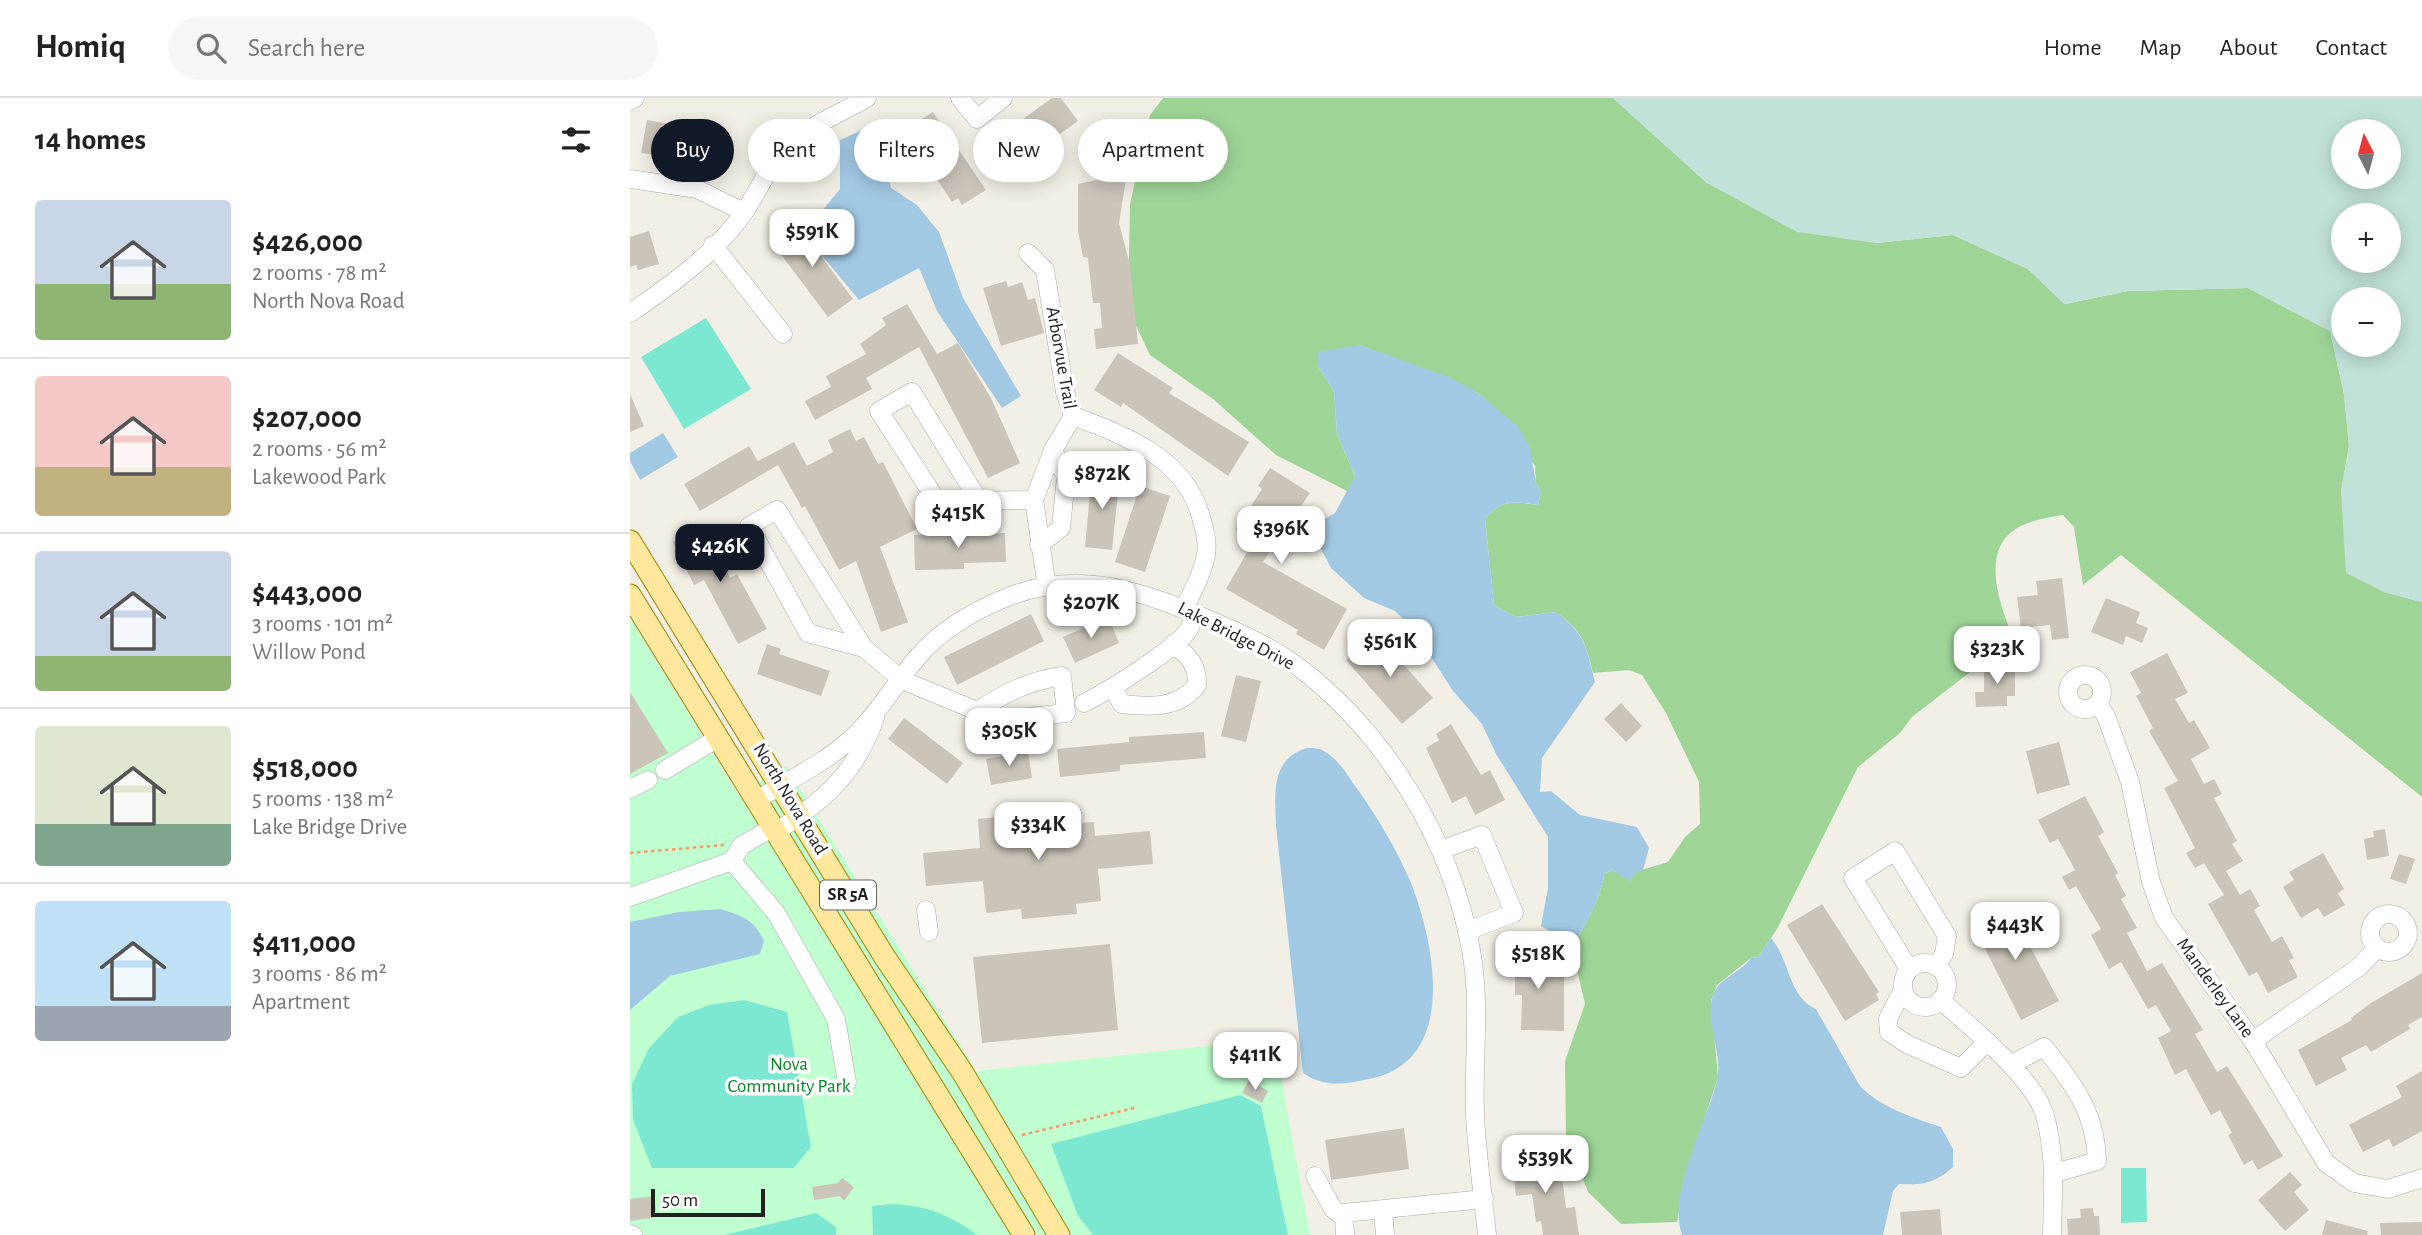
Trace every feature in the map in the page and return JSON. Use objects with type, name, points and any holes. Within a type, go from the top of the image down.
[{"type":"main road","name":"North Nova Road","points":[[630,541],[884,956],[963,1073],[1059,1235]]},
{"type":"main road","name":"North Nova Road","points":[[630,595],[1024,1235]]},
{"type":"main road","points":[[914,1057],[940,1073],[963,1073]]},
{"type":"street","points":[[630,101],[635,98]]},
{"type":"street","points":[[960,98],[977,119],[1003,98]]},
{"type":"street","points":[[630,313],[678,281],[713,245],[744,212],[770,167],[791,143],[859,100]]},
{"type":"street","points":[[630,179],[697,190],[744,212]]},
{"type":"street","points":[[713,245],[783,334]]},
{"type":"street","name":"Arborvue Trail","points":[[1028,253],[1045,271],[1065,392],[1073,416],[1053,450],[1034,500],[1047,587]]},
{"type":"street","points":[[978,499],[912,392],[879,411],[937,501],[1034,500]]},
{"type":"street","points":[[1073,416],[1131,440],[1171,466],[1195,494],[1207,541],[1206,557],[1189,611],[1189,629],[1113,688],[1084,704]]},
{"type":"street","points":[[1039,545],[1061,527],[1066,477],[1053,450]]},
{"type":"street","points":[[864,648],[808,633],[749,526],[777,510],[864,648],[902,680],[977,711],[999,720],[1066,713],[1062,676],[1035,680],[1011,689],[977,711]]},
{"type":"street","name":"Lake Bridge Drive","points":[[757,800],[850,740],[877,712],[936,638],[963,619],[1012,595],[1077,583],[1136,590],[1189,611],[1298,667],[1336,698],[1378,748],[1413,797],[1441,850],[1456,889],[1466,931],[1477,1005],[1475,1119],[1487,1235]]},
{"type":"street","points":[[1113,688],[1122,704],[1141,706],[1178,702],[1190,694],[1197,685],[1195,667],[1184,652],[1172,644]]},
{"type":"street","name":"Manderley Lane","points":[[2098,704],[2106,716],[2130,782],[2151,882],[2164,918],[2253,1041],[2326,1163],[2354,1184],[2388,1189],[2422,1178]]},
{"type":"street","points":[[630,897],[737,854],[826,797],[867,741],[877,712]]},
{"type":"street","points":[[665,770],[718,738]]},
{"type":"street","points":[[630,789],[648,780]]},
{"type":"street","points":[[1441,850],[1482,835],[1514,913],[1466,931]]},
{"type":"street","points":[[1909,970],[1853,878],[1895,851],[1947,936],[1944,954],[1936,966]]},
{"type":"street","points":[[737,854],[776,913],[836,1018],[847,1082]]},
{"type":"street","points":[[926,910],[929,932]]},
{"type":"street","points":[[2253,1041],[2360,967],[2377,948]]},
{"type":"street","points":[[1903,989],[1917,1005],[1931,1005],[1940,1000],[1947,984],[1941,970],[1936,966],[1922,963],[1909,970],[1888,1019],[1889,1031],[1907,1044],[1961,1068],[1987,1042]]},
{"type":"street","points":[[1940,1000],[2012,1064],[2045,1113],[2055,1173],[2052,1235]]},
{"type":"street","points":[[2012,1064],[2044,1047],[2080,1092],[2096,1142],[2096,1161],[2055,1173]]},
{"type":"street","points":[[1315,1176],[1344,1226]]},
{"type":"street","points":[[1344,1226],[1344,1213],[1484,1199]]},
{"type":"street","points":[[1383,1210],[1385,1235]]},
{"type":"path","points":[[630,853],[705,845],[737,854]]},
{"type":"path","points":[[1002,1140],[1138,1107]]},
{"type":"green space","points":[[1163,98],[1613,98],[1707,183],[1876,243],[1953,235],[2028,269],[2065,304],[2128,291],[2248,288],[2330,331],[2331,357],[2336,357],[2344,394],[2349,446],[2341,492],[2384,592],[2422,602],[2422,797],[2121,555],[2083,585],[2074,527],[2063,515],[2022,526],[2010,533],[2002,544],[1997,556],[1996,570],[2000,599],[2014,638],[1912,717],[1900,733],[1858,767],[1777,929],[1758,957],[1751,958],[1717,985],[1711,1001],[1718,1077],[1684,1183],[1677,1222],[1621,1224],[1588,1192],[1566,1136],[1565,1061],[1585,1004],[1571,944],[1592,911],[1604,874],[1612,870],[1625,875],[1668,862],[1685,837],[1700,824],[1699,782],[1666,713],[1642,675],[1629,670],[1593,673],[1582,638],[1572,625],[1556,612],[1516,617],[1494,605],[1485,519],[1491,512],[1508,503],[1538,505],[1541,492],[1536,482],[1535,466],[1497,410],[1478,393],[1360,345],[1318,366],[1334,392],[1337,434],[1355,476],[1349,492],[1276,455],[1213,399],[1150,355],[1128,309],[1130,204],[1135,182],[1228,182],[1228,119],[1149,119]]},
{"type":"green space","points":[[706,318],[751,389],[684,429],[641,357]]},
{"type":"green space","name":"Nova Community Park","points":[[630,618],[738,794],[786,766],[976,1071],[1274,1039],[1310,1235],[630,1235]]},
{"type":"green space","points":[[744,1000],[787,1012],[811,1147],[794,1168],[652,1168],[633,1120],[632,1084],[649,1048],[678,1017],[709,1005]]},
{"type":"green space","points":[[1240,1095],[1261,1106],[1288,1235],[1093,1235],[1078,1216],[1051,1144]]},
{"type":"green space","points":[[2121,1168],[2146,1168],[2147,1222],[2121,1223]]},
{"type":"green space","points":[[872,1206],[916,1206],[937,1212],[977,1235],[873,1235]]},
{"type":"green space","points":[[816,1213],[836,1227],[836,1235],[724,1235]]},
{"type":"shaded area","points":[[1613,98],[2422,98],[2422,602],[2384,592],[2346,573],[2341,492],[2349,446],[2344,394],[2336,357],[2401,357],[2401,287],[2331,287],[2331,336],[2330,331],[2248,288],[2128,291],[2064,304],[2028,269],[1953,235],[1876,243],[1797,232],[1707,183]]},
{"type":"shaded area","points":[[854,134],[854,182],[890,182],[891,188],[917,205],[939,232],[963,298],[1021,396],[1002,408],[937,311],[919,268],[859,300],[819,252],[813,222],[840,189],[840,140]]},
{"type":"shaded area","points":[[1360,345],[1449,377],[1478,393],[1518,427],[1529,445],[1536,482],[1541,492],[1538,505],[1508,503],[1491,512],[1485,519],[1494,605],[1516,617],[1556,612],[1573,627],[1583,642],[1595,682],[1542,758],[1540,792],[1551,791],[1580,815],[1637,827],[1649,848],[1643,870],[1633,874],[1632,882],[1612,870],[1604,874],[1592,911],[1571,944],[1541,926],[1548,888],[1548,837],[1496,754],[1482,724],[1453,691],[1412,627],[1395,611],[1364,598],[1331,568],[1320,547],[1317,533],[1321,521],[1335,513],[1355,476],[1337,434],[1334,392],[1318,366],[1318,352]]},
{"type":"shaded area","points":[[663,433],[678,457],[640,480],[630,461],[630,453]]},
{"type":"shaded area","points":[[1307,748],[1322,750],[1339,764],[1388,837],[1406,871],[1420,908],[1432,967],[1433,998],[1428,1026],[1417,1050],[1398,1068],[1369,1079],[1335,1084],[1319,1081],[1303,1073],[1276,826],[1277,779],[1286,760]]},
{"type":"shaded area","points":[[720,909],[741,916],[756,928],[764,941],[760,954],[670,976],[630,1010],[630,922],[679,912]]},
{"type":"shaded area","points":[[1771,938],[1794,987],[1807,1003],[1816,1009],[1860,1086],[1887,1106],[1941,1127],[1953,1149],[1953,1167],[1946,1173],[1928,1182],[1899,1184],[1893,1191],[1883,1235],[1682,1235],[1679,1218],[1684,1178],[1717,1080],[1718,1060],[1711,1019],[1714,992],[1751,958],[1758,957]]},
{"type":"building","points":[[1052,98],[1061,98],[1078,121],[1064,131],[1064,119],[1023,119]]},
{"type":"building","points":[[933,112],[938,119],[922,119]]},
{"type":"building","points":[[647,120],[651,121],[651,154],[641,153]]},
{"type":"building","points":[[959,150],[973,171],[973,182],[981,182],[986,190],[962,205],[958,198],[952,202],[939,182],[959,182]]},
{"type":"building","points":[[1126,182],[1119,223],[1130,265],[1138,344],[1096,349],[1094,329],[1102,328],[1100,303],[1093,303],[1088,258],[1083,257],[1078,231],[1078,184]]},
{"type":"building","points":[[799,220],[815,242],[812,244],[853,299],[828,317],[771,241]]},
{"type":"building","points":[[649,231],[659,264],[638,270],[636,265],[630,267],[630,237]]},
{"type":"building","points":[[1006,281],[1008,287],[1022,282],[1028,300],[1035,298],[1044,333],[1001,346],[983,288]]},
{"type":"building","points":[[907,304],[937,354],[958,343],[991,398],[1020,463],[988,478],[919,347],[866,378],[872,389],[815,420],[805,401],[831,387],[826,376],[866,354],[860,344],[886,325],[882,318]]},
{"type":"building","points":[[1118,353],[1173,388],[1169,393],[1249,442],[1228,476],[1123,403],[1121,407],[1094,390]]},
{"type":"building","points":[[630,394],[644,426],[630,432]]},
{"type":"building","points":[[850,429],[856,441],[864,437],[878,464],[883,462],[917,529],[880,547],[908,622],[881,632],[856,561],[839,570],[805,506],[802,508],[778,465],[700,511],[684,484],[749,446],[758,461],[794,442],[807,466],[833,452],[828,440]]},
{"type":"building","points":[[1270,468],[1310,493],[1263,562],[1347,609],[1324,650],[1296,634],[1298,630],[1226,589],[1254,540],[1236,529],[1262,489],[1258,486]]},
{"type":"building","points":[[1092,472],[1120,474],[1112,550],[1085,547]]},
{"type":"building","points":[[1140,486],[1170,496],[1145,572],[1115,562]]},
{"type":"building","points":[[705,526],[730,578],[737,574],[767,629],[738,644],[704,580],[694,585],[673,542]]},
{"type":"building","points":[[1005,533],[1006,562],[964,563],[964,569],[915,570],[914,535]]},
{"type":"building","points":[[2062,578],[2069,638],[2052,640],[2050,625],[2021,628],[2017,597],[2038,595],[2036,581]]},
{"type":"building","points":[[2106,598],[2140,612],[2136,623],[2148,628],[2142,643],[2126,636],[2123,645],[2091,632]]},
{"type":"building","points":[[1031,614],[1044,641],[957,685],[944,657]]},
{"type":"building","points":[[1108,617],[1119,643],[1075,663],[1063,637]]},
{"type":"building","points":[[1377,634],[1433,698],[1402,724],[1346,660]]},
{"type":"building","points":[[767,644],[781,649],[779,654],[830,671],[821,696],[757,674]]},
{"type":"building","points":[[2167,653],[2188,693],[2175,699],[2189,723],[2194,720],[2210,748],[2191,759],[2204,784],[2214,779],[2222,794],[2214,798],[2237,841],[2232,844],[2243,861],[2226,871],[2240,895],[2250,889],[2260,906],[2254,910],[2272,942],[2282,936],[2294,958],[2289,960],[2298,977],[2268,993],[2257,972],[2249,976],[2208,904],[2224,895],[2204,863],[2195,868],[2186,853],[2195,848],[2164,788],[2178,781],[2149,731],[2153,728],[2136,696],[2141,693],[2130,672]]},
{"type":"building","points":[[1984,665],[2015,665],[2015,696],[2007,696],[2007,706],[1976,707],[1975,692],[1984,692]]},
{"type":"building","points":[[1236,675],[1261,681],[1246,742],[1221,736]]},
{"type":"building","points":[[630,692],[668,753],[630,774]]},
{"type":"building","points":[[1621,703],[1642,726],[1626,742],[1604,719]]},
{"type":"building","points":[[904,718],[963,763],[947,784],[888,739]]},
{"type":"building","points":[[1451,724],[1481,775],[1490,770],[1505,800],[1475,815],[1466,796],[1452,803],[1426,748],[1439,740],[1436,734]]},
{"type":"building","points":[[1204,732],[1206,758],[1120,765],[1120,771],[1060,777],[1057,749],[1129,742],[1129,737]]},
{"type":"building","points":[[2059,742],[2070,785],[2037,794],[2026,751]]},
{"type":"building","points":[[1028,752],[1032,778],[991,785],[986,759]]},
{"type":"building","points":[[2085,796],[2104,832],[2098,836],[2118,873],[2115,875],[2126,896],[2121,899],[2137,928],[2127,933],[2147,971],[2162,963],[2203,1030],[2195,1034],[2217,1072],[2227,1066],[2283,1156],[2258,1170],[2252,1160],[2244,1165],[2228,1135],[2232,1133],[2220,1110],[2211,1115],[2186,1069],[2175,1075],[2158,1038],[2171,1031],[2156,1005],[2148,1009],[2121,962],[2109,969],[2091,935],[2101,929],[2076,886],[2069,890],[2062,877],[2075,870],[2058,839],[2050,843],[2038,820]]},
{"type":"building","points":[[1081,809],[1082,823],[1094,822],[1095,836],[1150,831],[1153,864],[1098,869],[1101,901],[1076,904],[1077,914],[1022,919],[1021,909],[986,913],[983,881],[926,886],[923,853],[980,848],[978,819]]},
{"type":"building","points":[[2385,829],[2389,856],[2367,860],[2364,839],[2374,837],[2373,831]]},
{"type":"building","points":[[2323,853],[2344,889],[2338,893],[2345,905],[2324,917],[2318,908],[2301,918],[2283,887],[2294,880],[2289,872]]},
{"type":"building","points":[[2399,854],[2415,859],[2406,884],[2390,879]]},
{"type":"building","points":[[2007,903],[2059,1001],[2021,1020],[1971,921]]},
{"type":"building","points":[[1822,904],[1879,992],[1876,994],[1879,1000],[1845,1021],[1787,925]]},
{"type":"building","points":[[1110,944],[1118,1030],[982,1043],[973,957]]},
{"type":"building","points":[[1503,953],[1550,954],[1550,969],[1564,969],[1564,1031],[1521,1030],[1522,995],[1515,995],[1515,967],[1503,967]]},
{"type":"building","points":[[2422,973],[2422,1017],[2408,1025],[2410,1029],[2371,1052],[2366,1045],[2341,1058],[2347,1070],[2316,1086],[2298,1050],[2352,1020],[2351,1018],[2371,1003]]},
{"type":"building","points":[[2422,1071],[2422,1131],[2393,1147],[2389,1139],[2363,1152],[2349,1125],[2402,1097],[2396,1086]]},
{"type":"building","points":[[1249,1080],[1268,1091],[1262,1103],[1242,1093]]},
{"type":"building","points":[[1404,1128],[1409,1169],[1331,1180],[1325,1140]]},
{"type":"building","points":[[1547,1154],[1549,1178],[1562,1177],[1566,1208],[1575,1207],[1579,1235],[1543,1235],[1541,1221],[1536,1222],[1532,1194],[1516,1196],[1512,1158]]},
{"type":"building","points":[[2290,1172],[2302,1185],[2294,1192],[2309,1210],[2285,1231],[2258,1200]]},
{"type":"building","points":[[842,1178],[854,1187],[844,1201],[840,1196],[814,1200],[812,1187],[838,1183]]},
{"type":"building","points":[[654,1196],[657,1217],[630,1221],[630,1199]]},
{"type":"building","points":[[2093,1208],[2094,1216],[2099,1216],[2100,1235],[2068,1235],[2067,1219],[2081,1218],[2080,1209]]},
{"type":"building","points":[[1940,1209],[1942,1235],[1902,1235],[1900,1212]]},
{"type":"building","points":[[2326,1220],[2368,1231],[2367,1235],[2322,1235]]},
{"type":"building","points":[[2422,1222],[2422,1235],[2381,1235],[2380,1223]]}]
